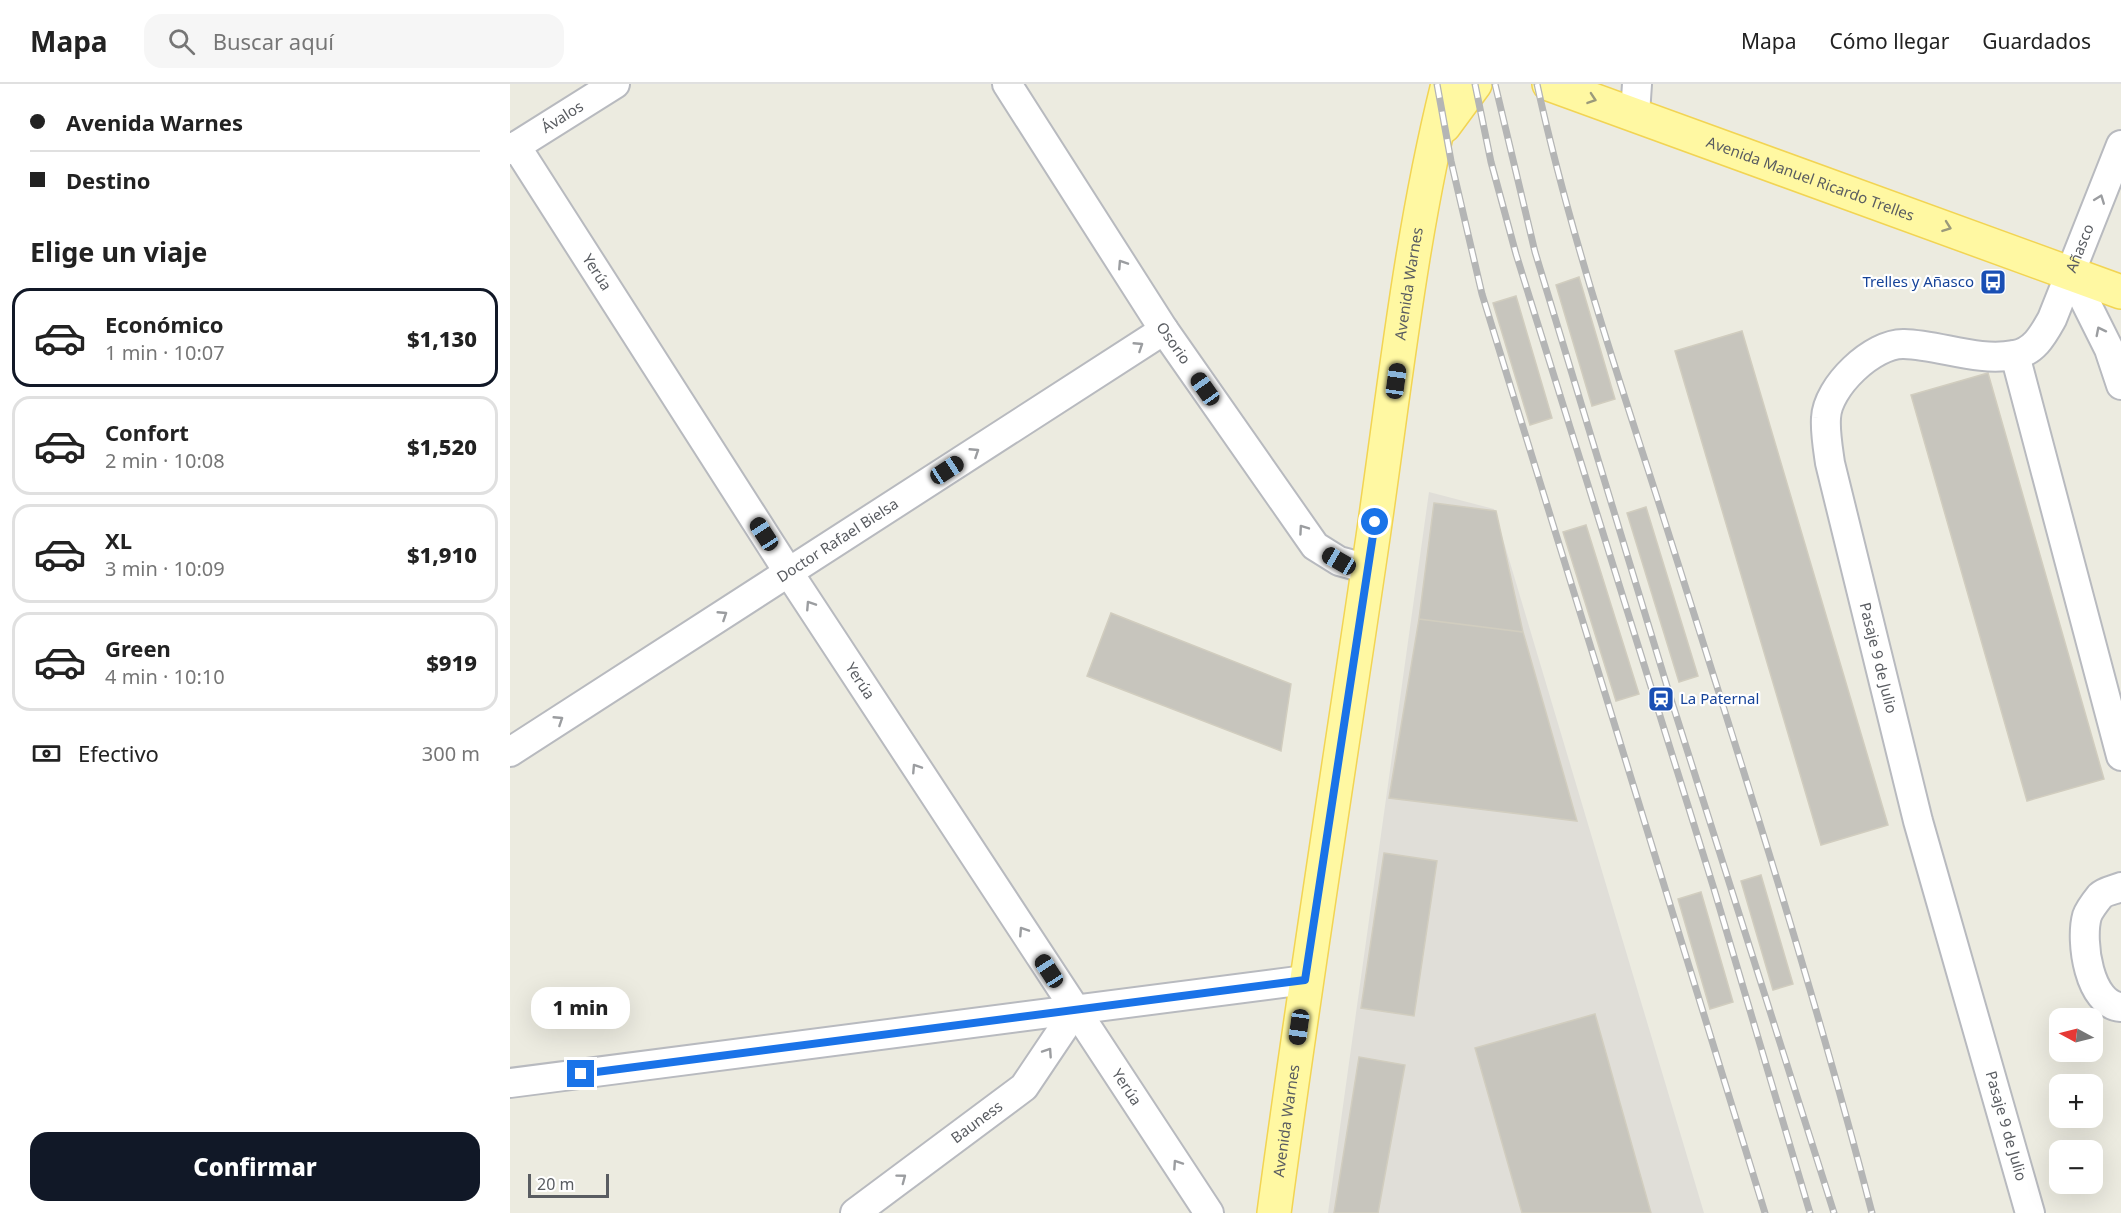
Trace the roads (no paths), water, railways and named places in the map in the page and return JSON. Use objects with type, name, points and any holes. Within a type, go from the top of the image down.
[{"type":"main road","points":[[1425,84],[1434,140]]},
{"type":"main road","name":"Avenida Warnes","points":[[1274,1213],[1305,980],[1368,568],[1434,140],[1448,84]]},
{"type":"main road","name":"Avenida Warnes","points":[[1434,140],[1475,84]]},
{"type":"main road","name":"Avenida Manuel Ricardo Trelles","points":[[1549,84],[1636,99],[2121,292]]},
{"type":"street","name":"Ávalos","points":[[513,148],[615,84]]},
{"type":"street","name":"Osorio","points":[[1007,84],[1164,330],[1315,546],[1339,561],[1368,568]]},
{"type":"street","name":"Añasco","points":[[2121,145],[2070,273],[2109,349],[2121,385]]},
{"type":"street","name":"Yerúa","points":[[513,148],[1209,1213]]},
{"type":"street","points":[[2070,273],[2052,319],[2038,344],[2015,355],[2121,756]]},
{"type":"street","name":"Doctor Rafael Bielsa","points":[[510,752],[1164,330]]},
{"type":"street","name":"Pasaje 9 de Julio","points":[[2015,355],[1990,356],[1902,344],[1872,354],[1839,382],[1826,416],[1830,463],[1918,821],[2030,1213]]},
{"type":"street","points":[[2121,887],[2102,894],[2087,915],[2084,950],[2098,994],[2115,1007],[2121,1007]]},
{"type":"street","points":[[510,1083],[1305,980]]},
{"type":"street","name":"Bauness","points":[[855,1213],[1024,1087],[1075,1011]]},
{"type":"railway","points":[[1437,84],[1451,161],[1482,294],[1765,1213]]},
{"type":"railway","points":[[1475,84],[1491,162],[1516,254],[1714,889],[1810,1213]]},
{"type":"railway","points":[[1495,84],[1535,252],[1670,696],[1834,1213]]},
{"type":"railway","points":[[1537,84],[1564,193],[1595,302],[1772,863],[1824,1037],[1872,1213]]},
{"type":"place","name":"Trelles y Añasco","points":[[1993,282]]},
{"type":"place","name":"La Paternal","points":[[1661,699]]}]
